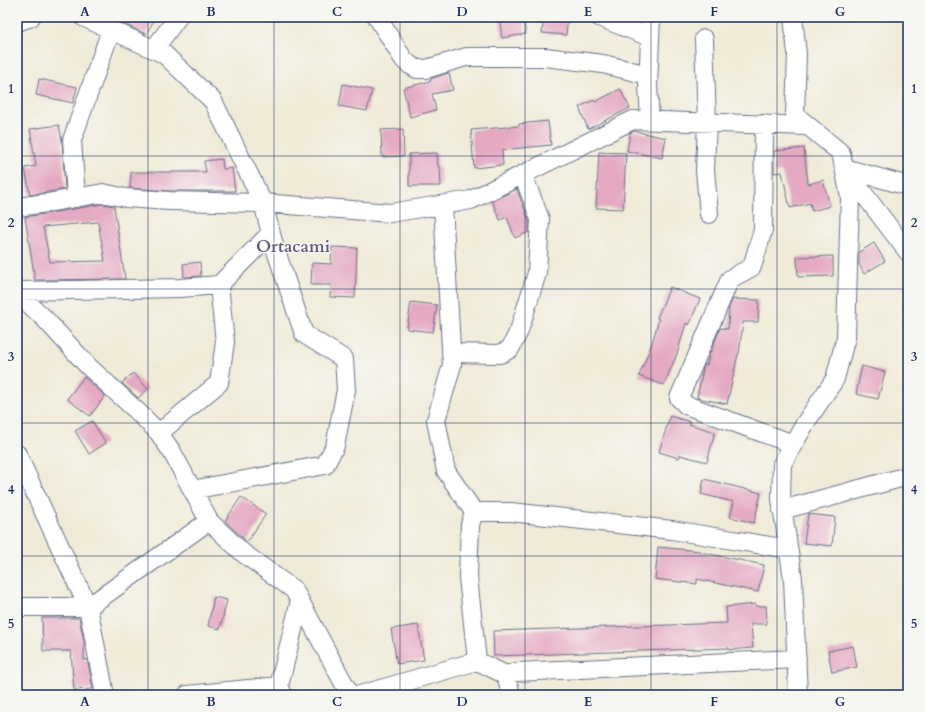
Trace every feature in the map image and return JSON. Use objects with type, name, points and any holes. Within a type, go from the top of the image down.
[{"type":"street","points":[[17,22],[31,17]]},
{"type":"street","points":[[82,17],[164,54],[213,101],[264,203],[271,233],[304,334],[344,359],[346,390],[335,446],[325,464],[192,490]]},
{"type":"street","points":[[154,49],[178,17]]},
{"type":"street","points":[[377,17],[404,60],[417,69],[426,69],[466,57],[545,57],[603,64],[648,75]]},
{"type":"street","points":[[600,17],[650,37]]},
{"type":"street","points":[[650,120],[648,75],[651,17]]},
{"type":"street","points":[[793,17],[797,54],[795,115],[841,152],[850,197],[846,337],[835,379],[806,422],[782,464],[781,499],[793,578],[798,695]]},
{"type":"street","points":[[76,198],[72,140],[111,30]]},
{"type":"street","points":[[704,40],[707,122],[705,170],[709,214]]},
{"type":"street","points":[[17,207],[103,193],[126,198],[170,202],[264,203],[390,213],[471,200],[633,120],[808,126]]},
{"type":"street","points":[[764,124],[763,230],[752,267],[730,279],[679,398],[686,405],[793,444]]},
{"type":"street","points":[[844,168],[908,186]]},
{"type":"street","points":[[844,168],[908,252]]},
{"type":"street","points":[[451,353],[500,354],[510,349],[519,331],[537,273],[540,219],[523,175]]},
{"type":"street","points":[[444,205],[452,365],[436,420],[446,471],[474,512]]},
{"type":"street","points":[[17,292],[180,288],[219,285],[271,233]]},
{"type":"street","points":[[159,433],[219,383],[225,342],[219,285]]},
{"type":"street","points":[[17,292],[44,318],[88,366],[159,433],[172,452],[209,521],[243,553],[294,590],[350,695]]},
{"type":"street","points":[[17,454],[88,607],[106,695]]},
{"type":"street","points":[[782,510],[908,476]]},
{"type":"street","points":[[474,512],[511,512],[664,529],[788,548]]},
{"type":"street","points":[[474,512],[470,525],[468,577],[477,661]]},
{"type":"street","points":[[17,607],[88,607],[209,521]]},
{"type":"street","points":[[187,695],[281,690],[300,601]]},
{"type":"street","points":[[360,695],[477,661],[506,675],[516,672],[796,658]]},
{"type":"street","points":[[506,675],[511,695]]},
{"type":"building","points":[[108,17],[156,17],[146,34]]},
{"type":"building","points":[[499,17],[523,17],[526,34],[502,38]]},
{"type":"building","points":[[544,17],[568,17],[566,35],[542,33]]},
{"type":"building","points":[[449,73],[453,90],[432,94],[436,110],[410,117],[403,88],[431,81],[430,79]]},
{"type":"building","points":[[39,79],[77,87],[73,103],[36,95]]},
{"type":"building","points":[[343,84],[372,90],[367,111],[339,106]]},
{"type":"building","points":[[620,89],[630,108],[588,129],[579,107],[594,100],[595,102]]},
{"type":"building","points":[[548,121],[551,145],[502,150],[503,165],[474,168],[471,130],[519,126],[519,124]]},
{"type":"building","points":[[59,125],[62,140],[65,189],[30,195],[25,168],[36,166],[30,129]]},
{"type":"building","points":[[403,129],[404,156],[382,157],[381,130]]},
{"type":"building","points":[[634,131],[666,138],[662,158],[627,151],[630,133]]},
{"type":"building","points":[[804,148],[808,184],[823,180],[830,206],[812,211],[810,203],[790,208],[782,172],[774,173],[774,151]]},
{"type":"building","points":[[599,152],[626,153],[623,209],[596,208]]},
{"type":"building","points":[[437,153],[438,167],[440,167],[441,186],[409,186],[409,154]]},
{"type":"building","points":[[222,159],[223,169],[232,168],[235,191],[170,191],[130,188],[131,172],[206,172],[204,161]]},
{"type":"building","points":[[517,189],[529,221],[529,232],[515,238],[507,217],[500,220],[492,201]]},
{"type":"building","points":[[103,204],[114,206],[125,279],[35,280],[25,217]],"holes":[[[98,222],[105,261],[50,262],[43,227]]]},
{"type":"building","points":[[874,243],[885,261],[864,274],[859,264],[859,252]]},
{"type":"building","points":[[332,247],[357,248],[355,298],[330,297],[331,285],[311,285],[312,263],[331,264]]},
{"type":"building","points":[[833,256],[833,276],[798,277],[797,257]]},
{"type":"building","points":[[200,262],[201,276],[184,277],[183,264]]},
{"type":"building","points":[[670,287],[700,299],[689,325],[686,323],[677,354],[664,385],[639,376],[652,343],[659,319],[657,318]]},
{"type":"building","points":[[733,299],[759,300],[758,322],[743,322],[739,354],[727,404],[697,398],[703,369],[705,364],[707,365],[720,328],[728,329],[729,307]]},
{"type":"building","points":[[411,302],[437,305],[433,332],[407,329]]},
{"type":"building","points":[[862,366],[885,372],[878,399],[856,394]]},
{"type":"building","points":[[133,373],[148,389],[138,398],[122,383]]},
{"type":"building","points":[[84,377],[105,396],[90,416],[67,399]]},
{"type":"building","points":[[670,416],[715,432],[707,462],[680,455],[679,458],[659,452]]},
{"type":"building","points":[[92,421],[106,443],[89,454],[75,431]]},
{"type":"building","points":[[704,479],[761,493],[754,523],[730,517],[734,502],[701,494]]},
{"type":"building","points":[[241,497],[266,514],[247,542],[225,521]]},
{"type":"building","points":[[808,514],[835,517],[832,546],[804,543]]},
{"type":"building","points":[[658,547],[700,551],[764,565],[758,592],[697,579],[697,584],[655,579]]},
{"type":"building","points":[[214,597],[227,600],[220,629],[208,626]]},
{"type":"building","points":[[756,604],[755,606],[766,606],[767,624],[751,624],[753,648],[729,650],[729,648],[494,656],[493,631],[727,623],[726,607]]},
{"type":"building","points":[[42,618],[79,618],[84,641],[84,660],[87,659],[93,689],[74,690],[71,651],[43,651]]},
{"type":"building","points":[[418,625],[424,660],[397,664],[391,629]]},
{"type":"building","points":[[853,646],[857,667],[832,672],[828,651]]},
{"type":"district","name":"Ortacami","points":[[293,246]]}]
